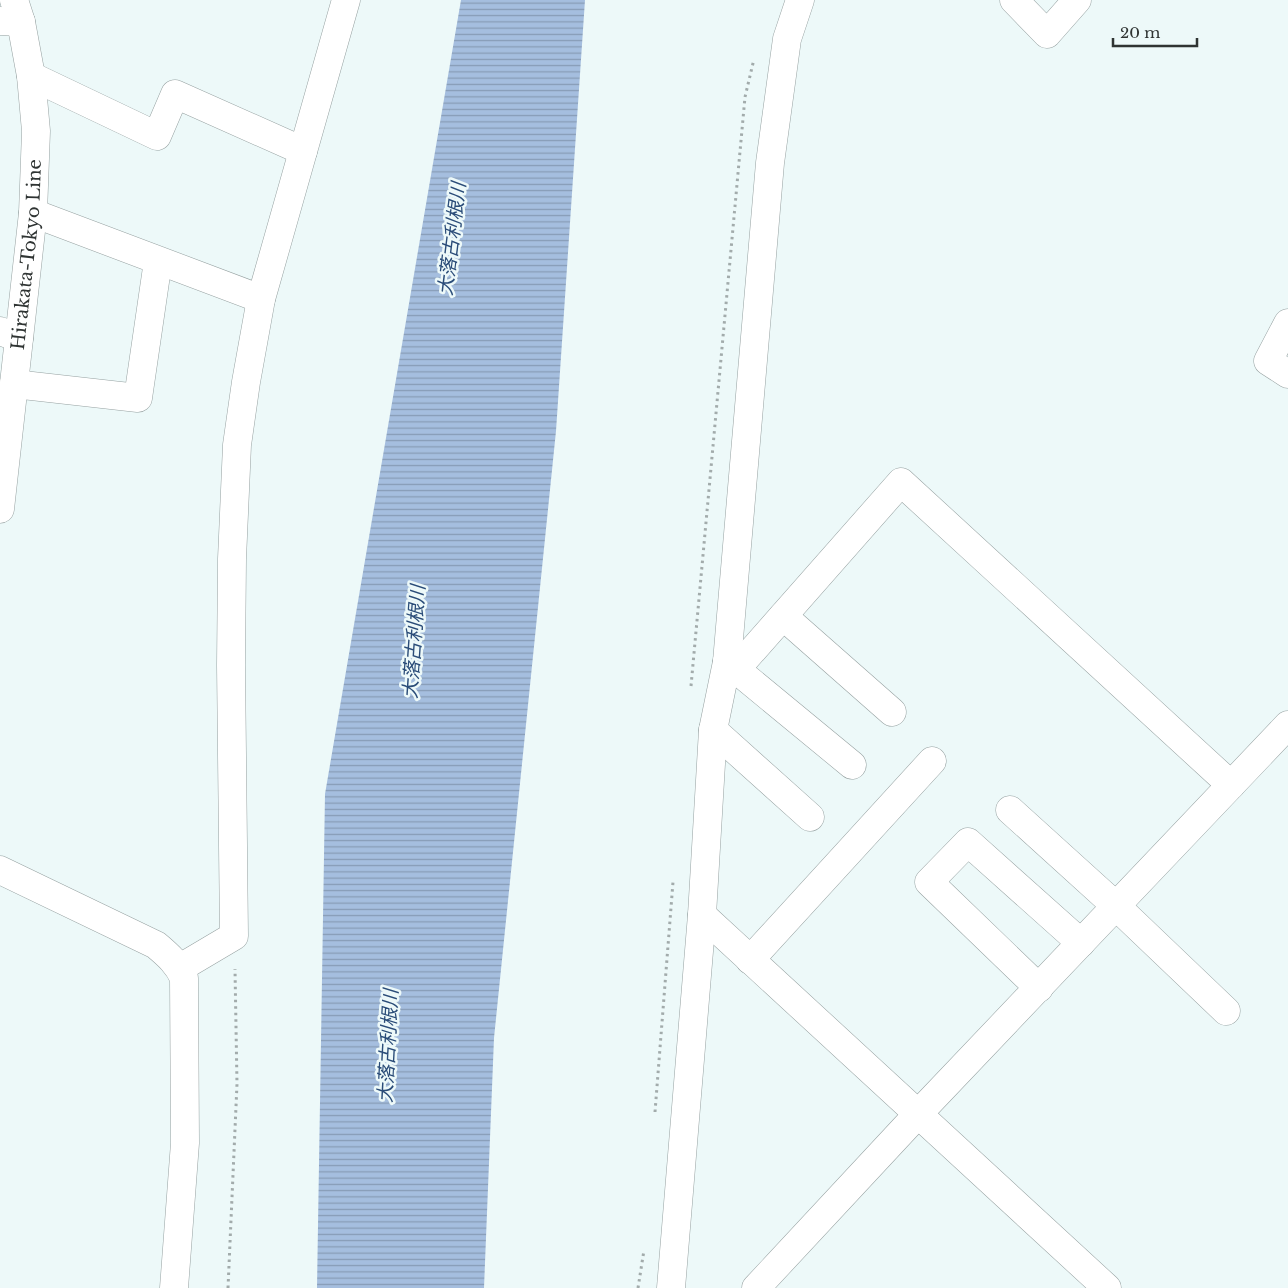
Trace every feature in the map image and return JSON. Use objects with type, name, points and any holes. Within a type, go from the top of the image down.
[{"type":"street","points":[[180,968],[234,936],[231,674],[232,559],[238,445],[246,382],[261,300],[346,0]]},
{"type":"street","points":[[671,1288],[702,915],[713,730],[727,662],[770,163],[787,39],[800,0]]},
{"type":"street","points":[[1014,0],[1048,34],[1077,0]]},
{"type":"street","name":"Hirakata-Tokyo Line","points":[[0,509],[14,384],[10,334],[33,213],[36,131],[31,76],[12,14]]},
{"type":"street","points":[[31,76],[157,136],[175,94],[303,151]]},
{"type":"street","points":[[33,213],[261,300]]},
{"type":"street","points":[[14,384],[138,398],[158,261]]},
{"type":"street","points":[[1288,323],[1268,361],[1288,374]]},
{"type":"street","points":[[727,662],[746,659],[901,482],[1231,785]]},
{"type":"street","points":[[783,616],[892,712]]},
{"type":"street","points":[[727,662],[852,765]]},
{"type":"street","points":[[756,1288],[918,1114],[1288,725]]},
{"type":"street","points":[[713,730],[810,817]]},
{"type":"street","points":[[750,960],[932,761]]},
{"type":"street","points":[[1010,810],[1116,906],[1226,1012]]},
{"type":"street","points":[[1039,988],[929,882],[968,842],[1081,943]]},
{"type":"street","points":[[0,870],[156,945],[180,968],[184,978],[185,1143],[174,1288]]},
{"type":"street","points":[[702,915],[1107,1288]]},
{"type":"path","points":[[691,693],[745,97],[755,53]]},
{"type":"path","points":[[655,1118],[655,1099],[674,880]]},
{"type":"path","points":[[228,1288],[237,1084],[234,936]]},
{"type":"path","points":[[638,1288],[645,1246]]},
{"type":"water","name":"大落古利根川","points":[[461,0],[585,0],[556,431],[494,1038],[484,1288],[317,1288],[325,794]]}]
